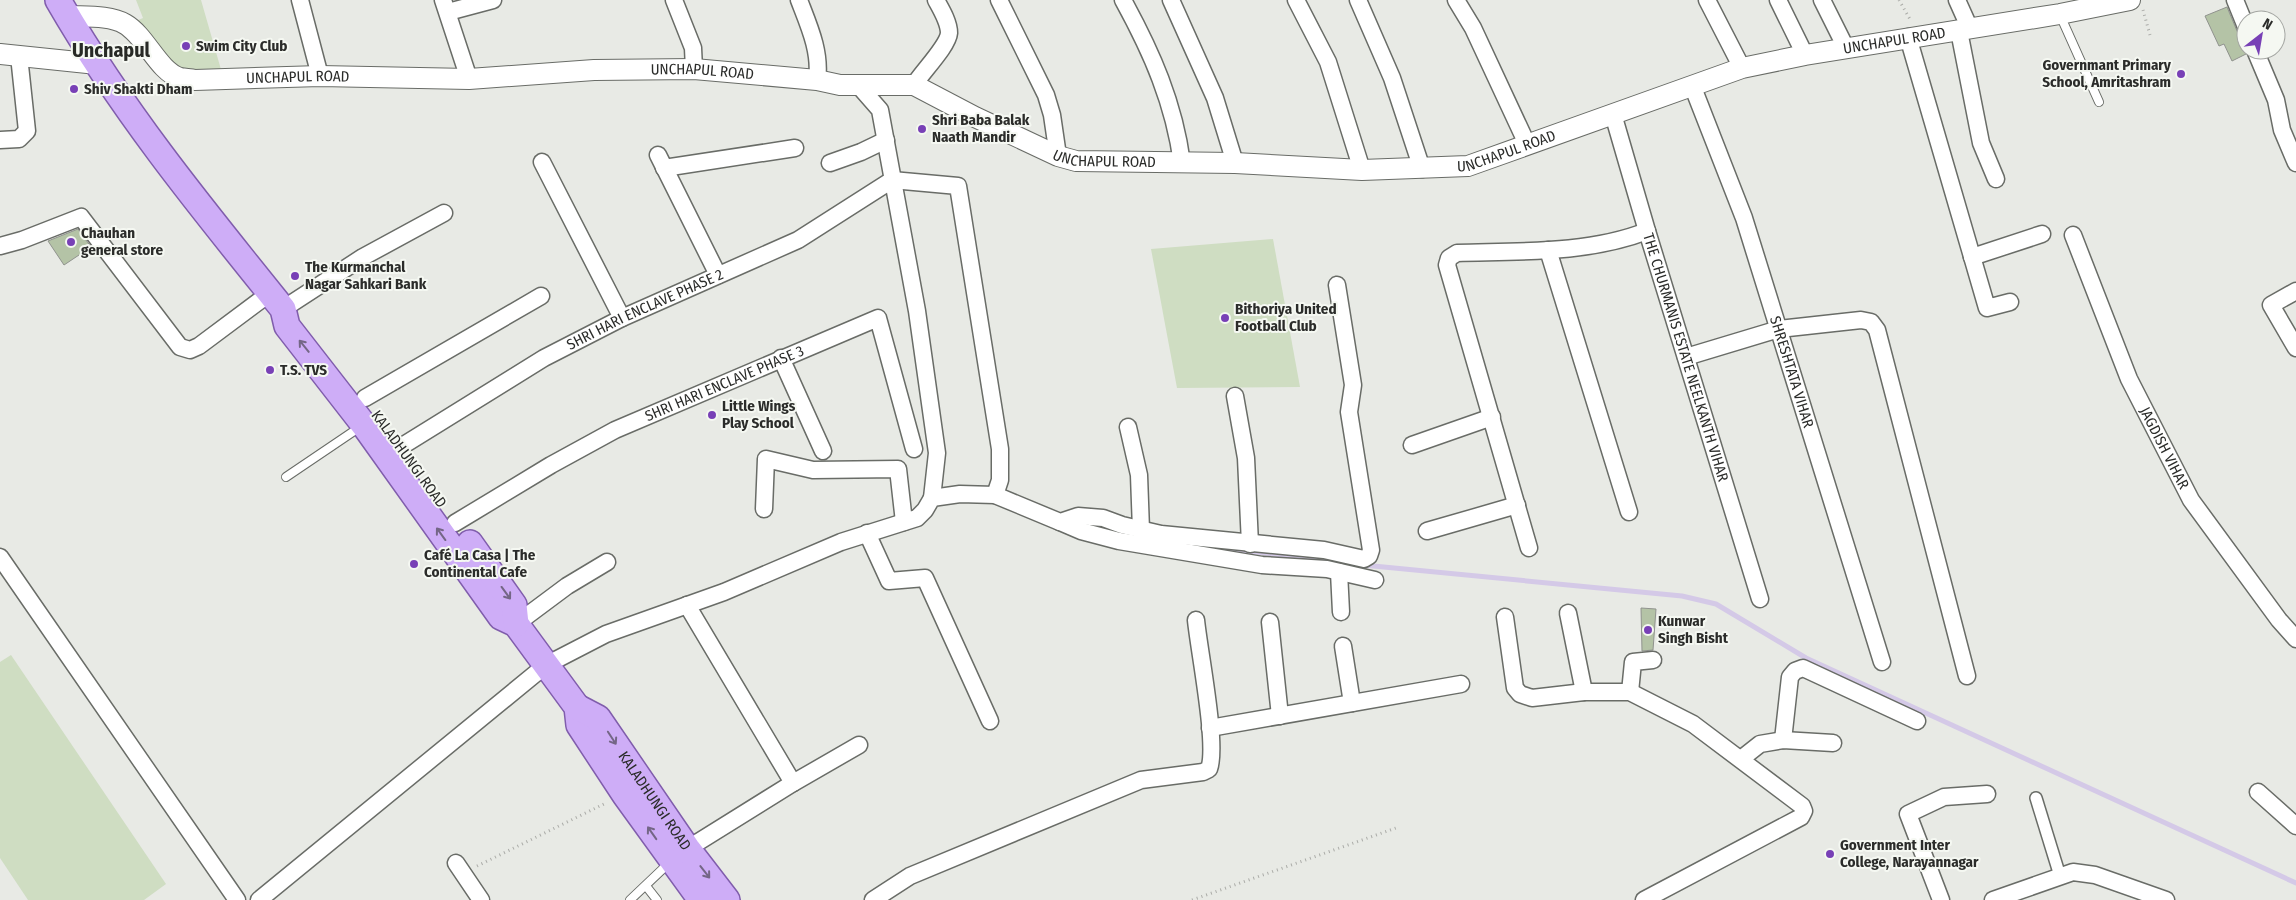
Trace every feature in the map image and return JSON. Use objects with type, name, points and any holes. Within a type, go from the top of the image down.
[{"type":"main road","name":"KALADHUNGI ROAD","points":[[63,8],[97,64],[165,161],[276,301],[287,326],[364,424],[393,451],[455,523],[514,605],[516,624]]},
{"type":"main road","name":"KALADHUNGI ROAD","points":[[276,301],[302,317],[365,398],[393,451],[501,617],[516,624],[577,708],[598,718],[679,854],[702,900]]},
{"type":"main road","name":"KALADHUNGI ROAD","points":[[577,708],[579,725],[625,795],[679,854],[727,900]]},
{"type":"street","points":[[300,0],[320,76]]},
{"type":"street","points":[[469,79],[446,6],[493,0]]},
{"type":"street","points":[[674,0],[693,48],[694,69]]},
{"type":"street","points":[[799,0],[814,40],[819,64],[817,80]]},
{"type":"street","points":[[914,85],[949,34],[947,23],[936,0]]},
{"type":"street","points":[[1000,0],[1046,95],[1052,115],[1058,156]]},
{"type":"street","points":[[1123,0],[1158,70],[1177,127],[1182,163]]},
{"type":"street","points":[[1171,0],[1214,98],[1235,163]]},
{"type":"street","points":[[1296,0],[1328,62],[1362,170]]},
{"type":"street","points":[[1358,0],[1392,78],[1422,169]]},
{"type":"street","points":[[1456,0],[1473,28],[1527,144]]},
{"type":"street","points":[[1707,0],[1742,68]]},
{"type":"street","points":[[1778,0],[1805,55]]},
{"type":"street","points":[[1822,0],[1846,48]]},
{"type":"street","points":[[1957,0],[1964,30],[1981,143],[1996,179]]},
{"type":"street","name":"UNCHAPUL ROAD","points":[[63,8],[124,23],[138,32],[168,70],[179,78],[195,80],[320,76],[469,79],[594,70],[694,69],[817,80],[840,85],[859,86],[893,83],[914,85],[1058,156],[1076,161],[1235,163],[1362,170],[1468,166],[1742,68],[1846,48],[2126,3]]},
{"type":"street","points":[[1913,37],[1987,308],[2010,302]]},
{"type":"street","points":[[0,140],[19,139],[27,131],[10,55],[97,64]]},
{"type":"street","points":[[2259,60],[2276,100],[2282,130],[2292,146],[2296,163]]},
{"type":"street","name":"SHRESHTATA VIHAR","points":[[1692,85],[1744,218],[1882,662]]},
{"type":"street","points":[[260,900],[546,665],[606,634],[724,592],[841,542],[917,518],[925,510],[932,498],[937,453],[917,310],[880,110],[859,86]]},
{"type":"street","name":"THE CHURMANIS ESTATE NEELKANTH VIHAR","points":[[1613,114],[1760,599]]},
{"type":"street","points":[[830,163],[861,152],[886,140]]},
{"type":"street","points":[[718,275],[661,161],[795,148]]},
{"type":"street","points":[[542,162],[622,318]]},
{"type":"street","points":[[892,180],[958,186],[1000,449],[1000,480],[995,495]]},
{"type":"street","name":"SHRI HARI ENCLAVE PHASE 2","points":[[393,451],[544,358],[622,318],[798,240],[892,180]]},
{"type":"street","points":[[0,246],[22,240],[81,216],[180,347],[190,350],[276,301],[444,213]]},
{"type":"street","points":[[1529,548],[1447,265],[1449,258],[1457,254],[1548,250],[1622,241],[1647,231]]},
{"type":"street","points":[[1972,257],[2042,234]]},
{"type":"street","name":"JAGDISH VIHAR","points":[[2073,235],[2129,379],[2191,500],[2279,620],[2296,639]]},
{"type":"street","points":[[1548,250],[1629,512]]},
{"type":"street","points":[[1060,522],[1078,516],[1103,518],[1141,530],[1196,539],[1324,550],[1364,559],[1369,556],[1371,550],[1349,412],[1353,385],[1337,285]]},
{"type":"street","points":[[2296,291],[2271,304],[2296,348]]},
{"type":"street","points":[[365,398],[541,296]]},
{"type":"street","name":"SHRI HARI ENCLAVE PHASE 3","points":[[455,523],[551,465],[615,430],[878,318],[914,449]]},
{"type":"street","points":[[1686,357],[1779,328],[1861,320],[1871,322],[1877,330],[1967,676]]},
{"type":"street","points":[[781,358],[823,451]]},
{"type":"street","points":[[1235,396],[1246,458],[1250,544]]},
{"type":"street","points":[[1412,445],[1492,417]]},
{"type":"street","points":[[1128,427],[1139,475],[1141,530]]},
{"type":"street","points":[[764,509],[766,459],[813,470],[898,469],[904,522]]},
{"type":"street","points":[[932,498],[960,494],[995,495],[1081,531],[1118,541],[1262,565],[1296,566],[1339,572],[1375,580]]},
{"type":"street","points":[[1427,531],[1516,505]]},
{"type":"street","points":[[867,533],[889,580],[925,578],[990,721]]},
{"type":"street","points":[[0,557],[237,900]]},
{"type":"street","points":[[516,624],[567,586],[607,562]]},
{"type":"street","points":[[1339,572],[1341,612]]},
{"type":"street","points":[[687,606],[793,783]]},
{"type":"street","points":[[1568,613],[1584,692]]},
{"type":"street","points":[[1505,617],[1515,688],[1520,694],[1532,698],[1584,692],[1630,692],[1693,724],[1802,806],[1804,811],[1802,817],[1661,896],[1644,900]]},
{"type":"street","points":[[873,900],[910,876],[1141,780],[1203,772],[1209,769],[1212,761],[1210,728],[1196,620]]},
{"type":"street","points":[[1270,622],[1280,716]]},
{"type":"street","points":[[1343,646],[1352,703]]},
{"type":"street","points":[[1630,692],[1633,662],[1653,660]]},
{"type":"street","points":[[1783,740],[1790,677],[1795,671],[1803,668],[1917,721]]},
{"type":"street","points":[[1210,728],[1461,684]]},
{"type":"street","points":[[1741,759],[1760,744],[1783,740],[1833,743]]},
{"type":"street","points":[[679,854],[793,783],[859,745]]},
{"type":"street","points":[[2258,792],[2294,818]]},
{"type":"street","points":[[1941,900],[1908,814],[1944,797],[1987,794]]},
{"type":"street","points":[[2036,798],[2060,876]]},
{"type":"street","points":[[459,868],[480,900]]},
{"type":"street","points":[[1993,900],[2013,897],[2073,872],[2095,875],[2157,898]]},
{"type":"lane","points":[[2060,14],[2099,102]]},
{"type":"lane","points":[[286,477],[364,424]]},
{"type":"lane","points":[[630,900],[679,854]]},
{"type":"lane","points":[[646,886],[657,900]]},
{"type":"path","points":[[1899,0],[1913,37]]},
{"type":"path","points":[[2126,3],[2150,35]]},
{"type":"path","points":[[459,868],[625,795]]},
{"type":"path","points":[[1192,900],[1396,828]]},
{"type":"green space","name":"Swim City Club","points":[[136,0],[201,0],[222,73],[187,73],[174,65],[136,21],[143,18]]},
{"type":"green space","name":"Bithoriya United Football Club","points":[[1273,239],[1300,387],[1177,388],[1151,249]]},
{"type":"green space","points":[[11,655],[166,884],[144,900],[28,900],[0,858],[0,662]]},
{"type":"building","points":[[2227,7],[2236,29],[2236,59],[2232,61],[2224,44],[2219,46],[2205,16]]},
{"type":"building","name":"Chauhan general store","points":[[78,229],[91,247],[64,265],[48,241]]},
{"type":"building","name":"Kunwar Singh Bisht","points":[[1641,608],[1656,609],[1653,650],[1642,651]]},
{"type":"waterway","points":[[1098,527],[1119,532]]},
{"type":"waterway","points":[[1229,549],[1345,562]]},
{"type":"waterway","points":[[1363,565],[1682,596],[1716,604],[1806,658],[2296,883]]},
{"type":"place","name":"Swim City Club","points":[[186,46]]},
{"type":"place","name":"Governmant Primary School, Amritashram","points":[[2181,74]]},
{"type":"place","name":"Shiv Shakti Dham","points":[[74,89]]},
{"type":"place","name":"Shri Baba Balak Naath Mandir","points":[[922,129]]},
{"type":"place","name":"Chauhan general store","points":[[71,242]]},
{"type":"place","name":"The Kurmanchal Nagar Sahkari Bank","points":[[295,276]]},
{"type":"place","name":"Bithoriya United Football Club","points":[[1225,318]]},
{"type":"place","name":"T.S. TVS","points":[[270,370]]},
{"type":"place","name":"Little Wings Play School","points":[[712,415]]},
{"type":"place","name":"Café La Casa | The Continental Cafe","points":[[414,564]]},
{"type":"place","name":"Kunwar Singh Bisht","points":[[1648,630]]},
{"type":"place","name":"Government Inter College, Narayannagar","points":[[1830,854]]},
{"type":"district","name":"Unchapul","points":[[111,50]]}]
